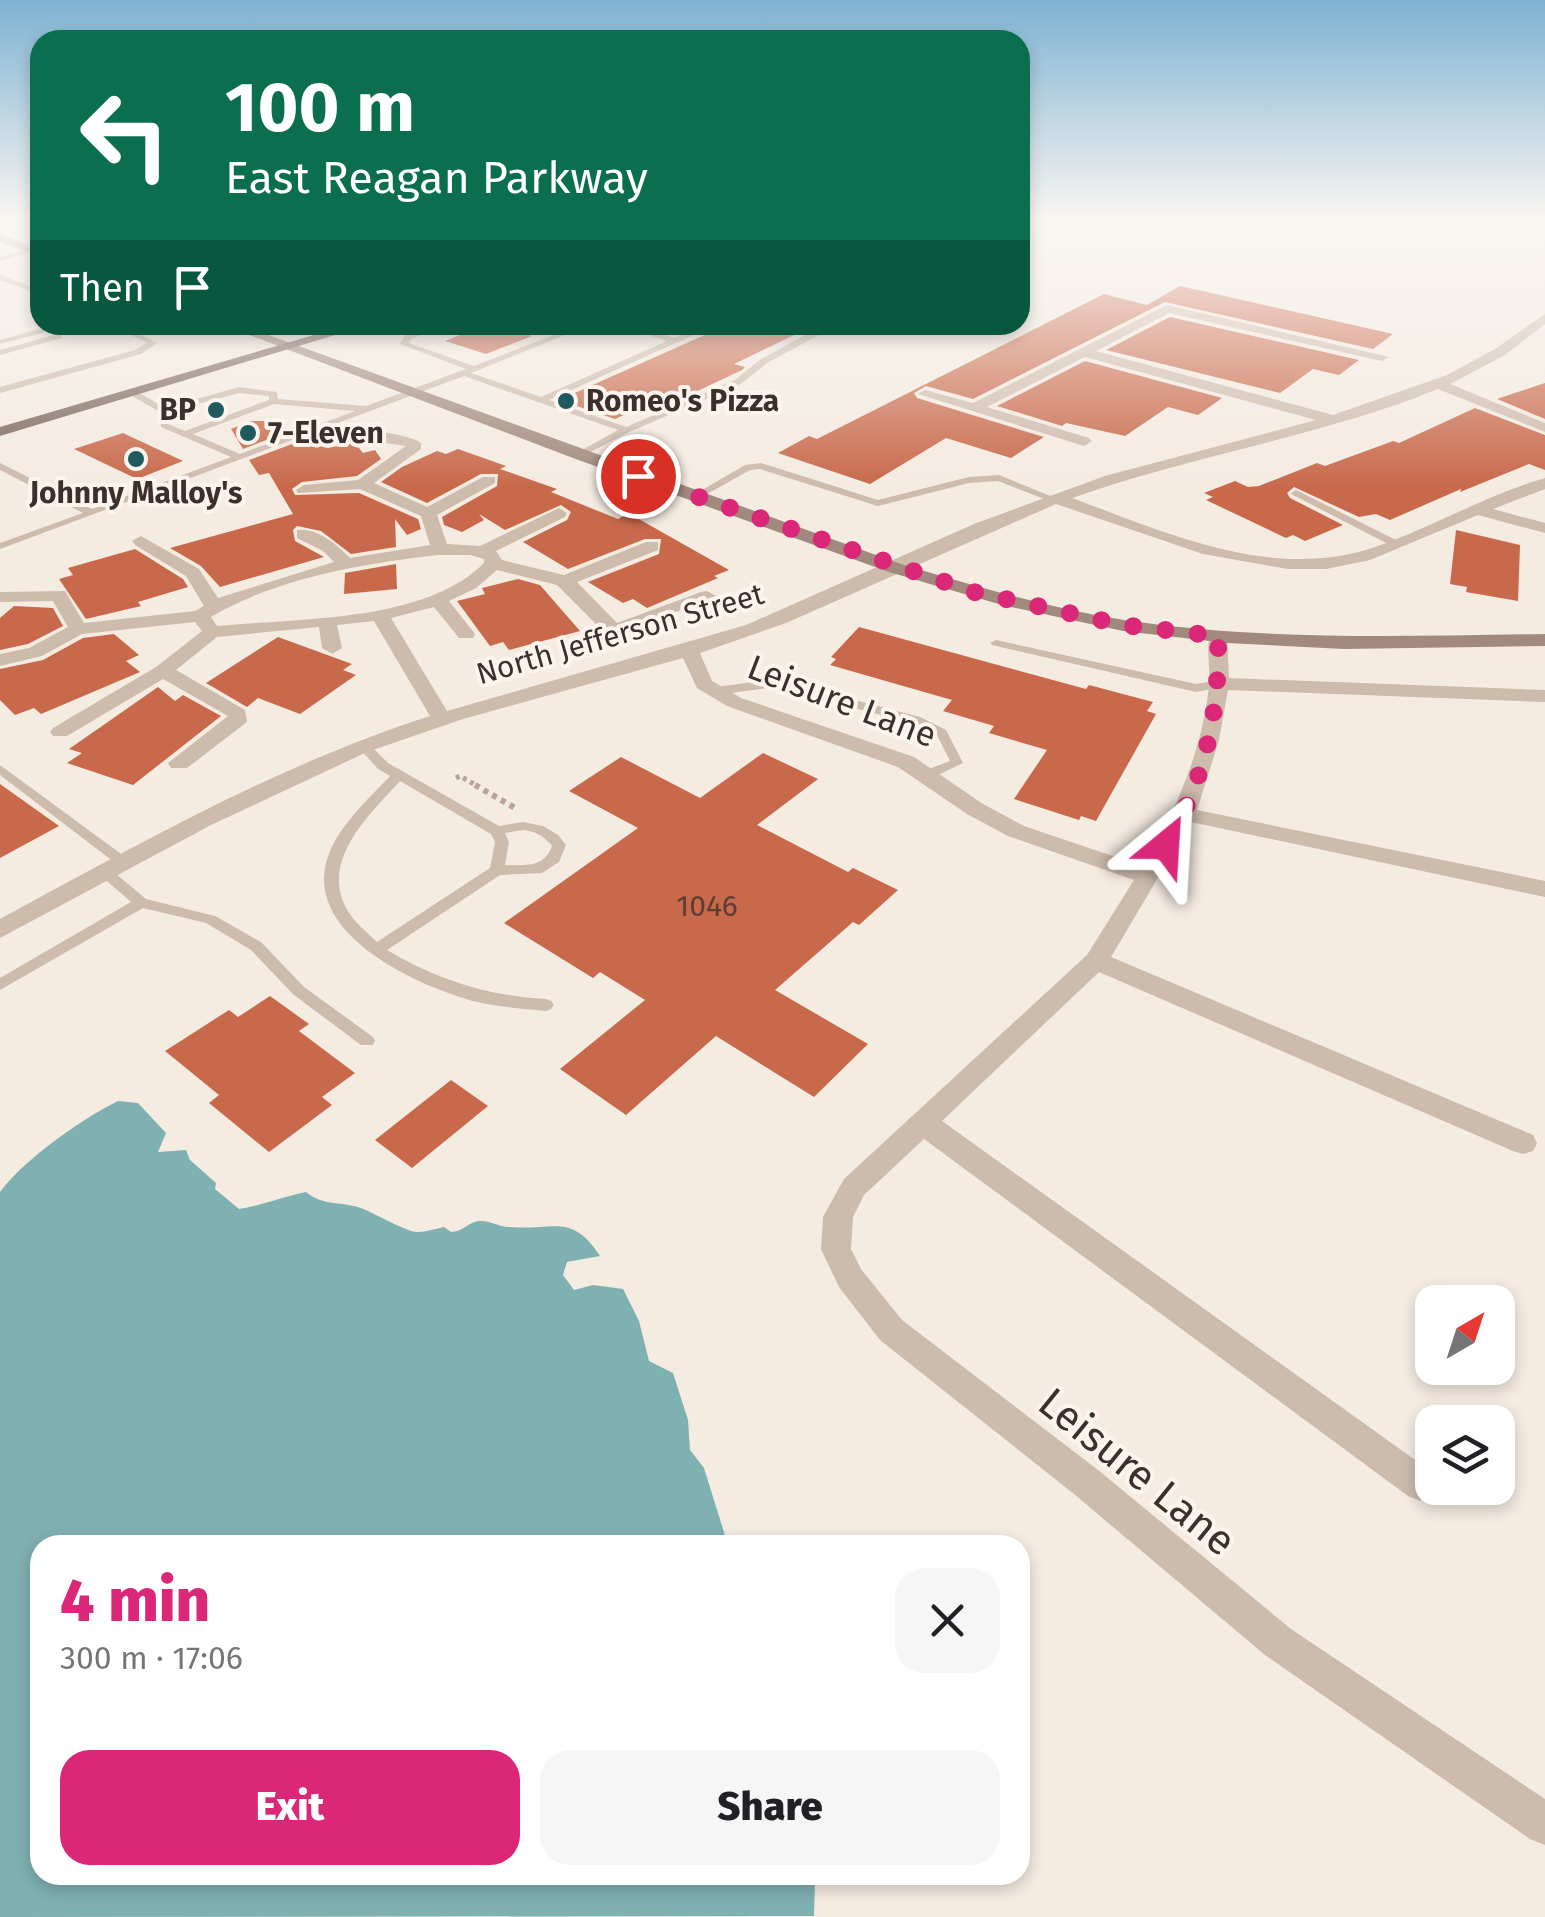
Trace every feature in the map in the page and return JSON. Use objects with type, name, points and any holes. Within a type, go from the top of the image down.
[{"type":"main road","points":[[0,416],[282,335]]},
{"type":"main road","points":[[0,432],[328,335]]},
{"type":"street","points":[[974,408],[1166,308]]},
{"type":"street","points":[[1169,308],[1382,358]]},
{"type":"street","name":"North Jefferson Street","points":[[0,930],[257,792],[365,747],[442,719],[689,650],[807,608],[1014,514],[1188,456],[1334,420],[1440,382],[1521,338],[1545,318]]},
{"type":"street","points":[[257,335],[894,568],[1061,614],[1218,636],[1344,643],[1545,640]]},
{"type":"street","points":[[1084,352],[1334,420]]},
{"type":"street","points":[[1440,382],[1545,428]]},
{"type":"street","points":[[925,394],[1084,441]]},
{"type":"street","points":[[304,490],[362,484],[416,446],[379,436],[348,434],[326,440]]},
{"type":"street","points":[[428,513],[489,480]]},
{"type":"street","points":[[1057,500],[1204,547],[1288,563],[1361,557],[1545,483]]},
{"type":"street","points":[[362,484],[428,513],[438,547]]},
{"type":"street","points":[[1477,510],[1545,528]]},
{"type":"street","points":[[0,660],[35,652],[78,629],[208,618],[327,620],[380,615],[438,600],[463,588],[490,557],[559,513]]},
{"type":"street","points":[[304,534],[329,548],[347,566]]},
{"type":"street","points":[[141,541],[193,573],[208,618]]},
{"type":"street","points":[[567,580],[652,546]]},
{"type":"street","points":[[60,732],[164,670],[208,618],[347,566],[438,547],[490,557],[567,580],[614,631],[707,596]]},
{"type":"street","points":[[0,597],[58,596],[78,629]]},
{"type":"street","points":[[438,600],[466,634]]},
{"type":"street","points":[[380,615],[442,719]]},
{"type":"street","points":[[327,620],[332,648]]},
{"type":"street","name":"Leisure Lane","points":[[1218,636],[1219,684],[1210,740],[1185,814],[1096,962],[854,1187],[838,1217],[836,1248],[850,1278],[891,1330],[1086,1482],[1278,1642],[1545,1824]]},
{"type":"street","name":"Leisure Lane","points":[[689,650],[704,684],[716,691],[768,716],[931,774],[975,809],[1041,843],[1148,876]]},
{"type":"street","points":[[164,670],[238,714],[237,722],[179,763]]},
{"type":"street","points":[[1219,684],[1545,696]]},
{"type":"street","points":[[1185,814],[1545,889]]},
{"type":"street","points":[[1096,962],[1523,1143]]},
{"type":"street","points":[[922,1121],[1415,1480]]},
{"type":"lane","points":[[0,342],[30,334]]},
{"type":"lane","points":[[0,353],[58,335]]},
{"type":"lane","points":[[0,390],[138,352],[153,343],[137,335]]},
{"type":"lane","points":[[414,335],[404,344],[540,401],[626,430]]},
{"type":"lane","points":[[0,546],[237,456],[286,443],[561,335]]},
{"type":"lane","points":[[658,335],[676,341]]},
{"type":"lane","points":[[540,401],[688,335]]},
{"type":"lane","points":[[578,455],[738,382],[764,361],[812,335]]},
{"type":"lane","points":[[133,393],[164,412],[251,388],[274,394],[273,402]]},
{"type":"lane","points":[[184,434],[273,402],[369,409]]},
{"type":"lane","points":[[164,412],[164,425],[237,456]]},
{"type":"lane","points":[[0,466],[91,513]]},
{"type":"lane","points":[[697,496],[748,467],[760,466],[878,504],[968,480],[999,478],[1057,500]]},
{"type":"lane","points":[[1296,494],[1396,544]]},
{"type":"lane","points":[[996,642],[1196,688],[1219,684]]},
{"type":"lane","points":[[716,691],[774,683],[916,720],[942,733],[957,762],[931,774]]},
{"type":"lane","points":[[365,747],[383,766],[497,832],[502,842],[497,870]]},
{"type":"lane","points":[[0,769],[114,867],[141,903],[210,919],[256,946],[299,990],[367,1041]]},
{"type":"lane","points":[[398,774],[341,840],[329,872],[342,914],[376,950],[415,974],[502,1004],[546,1004]]},
{"type":"lane","points":[[376,950],[497,870],[537,870],[554,859],[558,845],[551,834],[537,826],[514,826],[497,832]]},
{"type":"lane","points":[[0,985],[141,903]]},
{"type":"water","points":[[118,1101],[138,1103],[166,1133],[158,1152],[186,1150],[190,1160],[216,1183],[215,1189],[239,1209],[306,1192],[321,1200],[360,1208],[415,1232],[444,1227],[455,1232],[483,1221],[510,1227],[560,1226],[580,1233],[600,1256],[567,1262],[563,1275],[574,1290],[593,1285],[623,1289],[639,1321],[649,1361],[673,1373],[688,1420],[690,1450],[704,1468],[725,1535],[30,1535],[30,1885],[815,1885],[814,1916],[0,1917],[0,1192],[24,1166],[87,1118]]},
{"type":"building","points":[[1075,308],[1152,308],[973,399],[926,386],[914,393],[917,398],[1044,437],[1011,458],[946,438],[870,484],[778,453],[809,436],[817,439],[1023,335],[1030,335],[1030,331]]},
{"type":"building","points":[[1194,308],[1280,308],[1393,334],[1373,349]]},
{"type":"building","points":[[1170,317],[1359,360],[1339,375],[1313,369],[1280,393],[1106,350]]},
{"type":"building","points":[[460,335],[532,336],[486,354],[445,341]]},
{"type":"building","points":[[705,335],[794,335],[734,364],[745,367],[742,370],[670,404],[655,401],[615,419],[559,400]]},
{"type":"building","points":[[1085,361],[1222,398],[1198,415],[1168,407],[1125,436],[1066,423],[1062,426],[997,406]]},
{"type":"building","points":[[1545,383],[1545,419],[1497,399]]},
{"type":"building","points":[[1475,408],[1545,435],[1545,470],[1529,464],[1390,520],[1376,514],[1359,517],[1294,487],[1287,493],[1290,498],[1343,525],[1305,541],[1293,535],[1286,538],[1206,500],[1213,497],[1204,493],[1235,481],[1248,487],[1259,486],[1317,463],[1325,466],[1393,441],[1399,443]]},
{"type":"building","name":"7-Eleven","points":[[250,421],[263,421],[290,431],[243,449],[231,429]]},
{"type":"building","name":"Johnny Malloy's","points":[[123,433],[183,461],[137,479],[74,449]]},
{"type":"building","points":[[308,438],[327,448],[355,443],[363,453],[375,450],[381,459],[357,476],[302,482],[292,489],[295,495],[359,493],[418,519],[421,529],[407,535],[395,519],[396,547],[351,554],[321,531],[297,526],[293,530],[295,541],[324,557],[220,587],[201,566],[170,548],[293,514],[269,473],[259,475],[249,460]]},
{"type":"building","points":[[458,449],[506,466],[500,469],[557,489],[551,492],[618,519],[627,514],[637,518],[729,570],[647,608],[633,599],[623,603],[588,582],[659,554],[661,539],[645,539],[568,569],[523,542],[567,520],[571,512],[561,505],[505,530],[479,514],[484,520],[462,532],[444,525],[442,517],[497,486],[498,474],[481,474],[427,503],[381,482],[437,451],[446,454]]},
{"type":"building","points":[[1456,530],[1520,545],[1518,601],[1466,592],[1467,587],[1450,584]]},
{"type":"building","points":[[135,549],[183,579],[188,587],[138,602],[141,606],[86,619],[59,579],[73,575],[68,568]]},
{"type":"building","points":[[396,564],[397,589],[344,594],[345,573]]},
{"type":"building","points":[[518,579],[540,585],[580,631],[509,650],[503,642],[490,646],[457,601],[485,594],[482,588]]},
{"type":"building","points":[[14,606],[53,608],[63,626],[28,644],[0,650],[0,618]]},
{"type":"building","points":[[859,627],[1086,689],[1089,685],[1153,702],[1147,711],[1156,714],[1096,821],[1081,816],[1079,820],[1014,799],[1047,750],[989,733],[994,726],[943,711],[952,700],[830,665],[836,659],[831,657]]},
{"type":"building","points":[[114,634],[139,655],[126,661],[140,672],[41,714],[34,708],[15,715],[0,700],[0,669],[43,660],[83,638]]},
{"type":"building","points":[[278,637],[352,664],[343,670],[356,675],[300,714],[258,698],[247,707],[206,683]]},
{"type":"building","points":[[158,687],[175,701],[183,695],[221,716],[133,785],[67,763],[82,753],[69,749]]},
{"type":"building","points":[[763,753],[818,779],[757,825],[848,872],[853,868],[898,890],[859,925],[853,922],[775,990],[868,1044],[814,1097],[716,1036],[626,1115],[560,1069],[645,1000],[600,972],[593,978],[504,923],[638,828],[569,791],[621,757],[700,798]]},
{"type":"building","points":[[0,784],[59,826],[0,858]]},
{"type":"building","points":[[270,996],[309,1024],[299,1031],[355,1073],[322,1097],[332,1105],[269,1152],[209,1103],[219,1095],[165,1051],[229,1010],[238,1017]]},
{"type":"building","points":[[451,1080],[488,1106],[412,1168],[375,1140]]},
{"type":"place","name":"Romeo's Pizza","points":[[566,401]]},
{"type":"place","name":"BP","points":[[216,410]]},
{"type":"place","name":"7-Eleven","points":[[248,433]]},
{"type":"place","name":"Johnny Malloy's","points":[[136,459]]},
{"type":"route","points":[[638,476],[894,568],[1002,600],[1123,625],[1218,636],[1219,684],[1210,740],[1185,814],[1166,845]]}]
